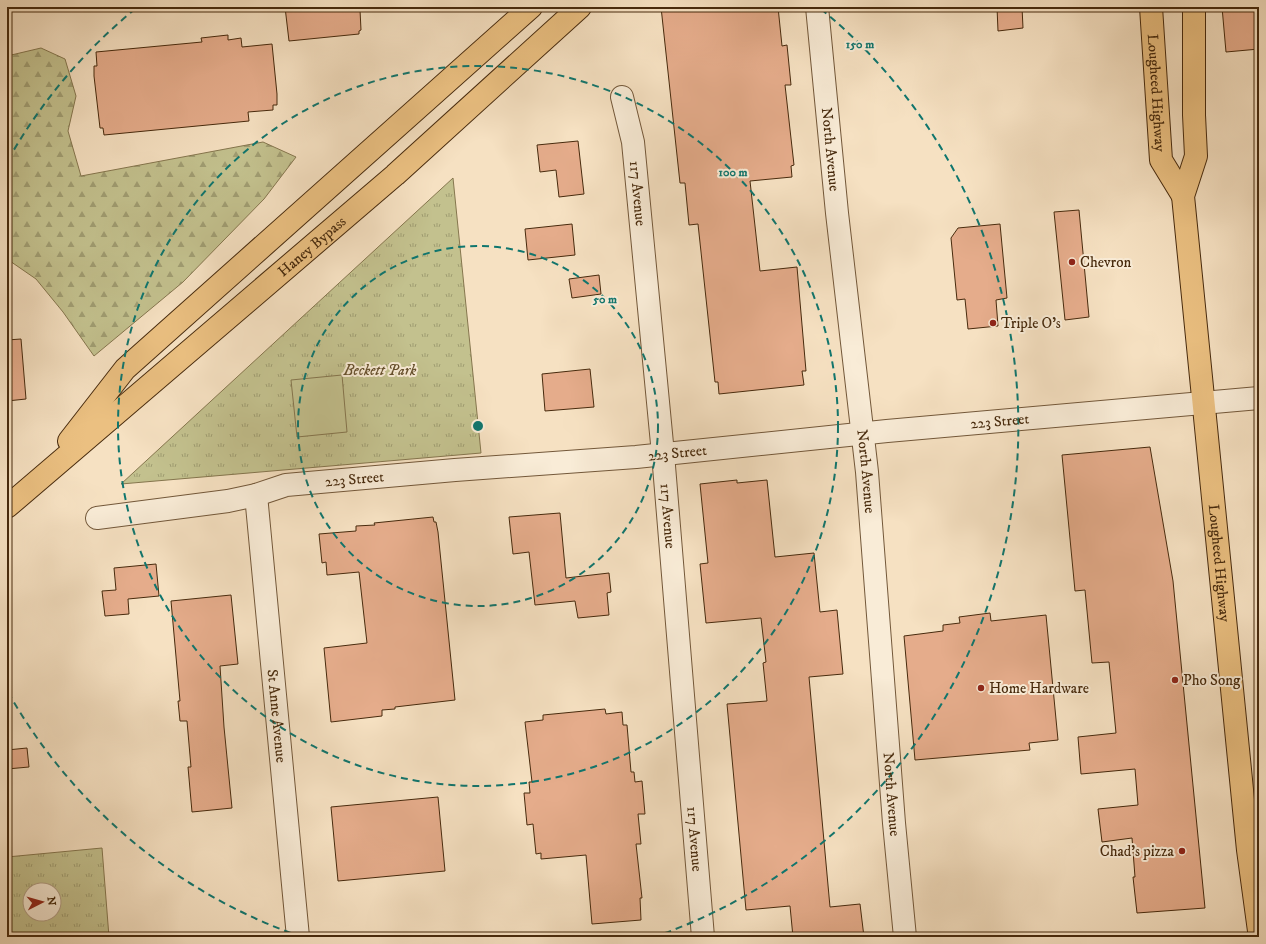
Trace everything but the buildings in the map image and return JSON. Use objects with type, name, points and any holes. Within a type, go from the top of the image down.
[{"type":"main road","name":"Haney Bypass","points":[[38,479],[125,369],[531,7]]},
{"type":"main road","name":"Haney Bypass","points":[[7,507],[395,175],[580,7]]},
{"type":"main road","name":"Lougheed Highway","points":[[1151,7],[1162,160],[1183,196]]},
{"type":"main road","name":"Lougheed Highway","points":[[1194,7],[1194,115],[1196,156],[1183,196],[1248,850],[1259,931]]},
{"type":"street","name":"North Avenue","points":[[817,7],[837,213],[867,472],[894,823],[905,937]]},
{"type":"street","name":"117 Avenue","points":[[622,97],[632,142],[663,454],[703,937]]},
{"type":"street","name":"223 Street","points":[[97,518],[228,501],[256,495],[286,485],[663,454],[862,433],[1259,398]]},
{"type":"street","name":"St Anne Avenue","points":[[256,495],[298,937]]},
{"type":"green space","points":[[41,48],[65,59],[76,96],[68,131],[81,176],[263,142],[296,157],[264,199],[183,282],[94,356],[63,312],[36,279],[7,259],[7,56]]},
{"type":"green space","name":"Beckett Park","points":[[453,178],[481,453],[121,484]]},
{"type":"green space","points":[[342,375],[347,432],[297,437],[291,380]]},
{"type":"green space","points":[[102,848],[109,937],[7,937],[7,857]]},
{"type":"place","name":"Chevron","points":[[1072,262]]},
{"type":"place","name":"Triple O's","points":[[993,323]]},
{"type":"place","name":"Pho Song","points":[[1175,680]]},
{"type":"place","name":"Home Hardware","points":[[981,688]]},
{"type":"place","name":"Chad's pizza","points":[[1182,851]]}]
